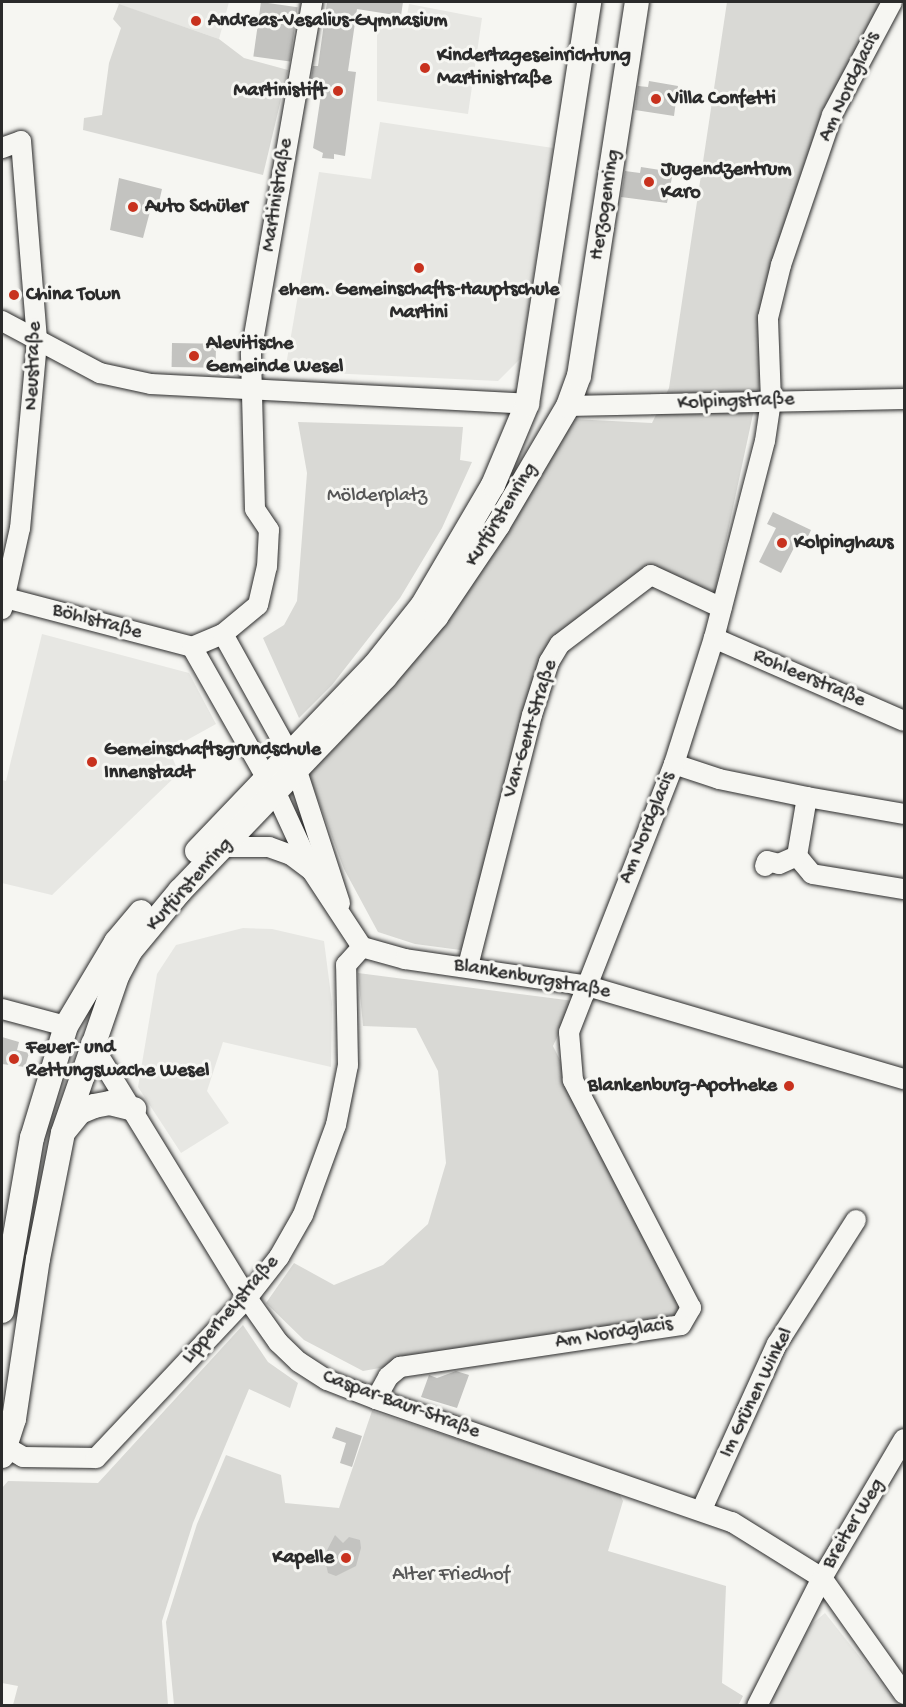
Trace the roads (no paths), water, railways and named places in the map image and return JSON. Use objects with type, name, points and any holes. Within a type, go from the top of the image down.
[{"type":"main road","points":[[568,406],[527,404],[589,2]]},
{"type":"main road","name":"Herzogenring","points":[[568,406],[579,376],[637,2]]},
{"type":"main road","name":"Kurfürstenring","points":[[293,762],[422,606],[493,485],[527,404]]},
{"type":"main road","name":"Kurfürstenring","points":[[2,1301],[32,1138],[66,1026],[116,942],[436,617],[498,525],[568,406]]},
{"type":"main road","name":"Kurfürstenring","points":[[3,1448],[63,1133],[91,1043],[131,950],[224,847],[271,785]]},
{"type":"main road","points":[[66,1026],[91,1043]]},
{"type":"main road","points":[[63,1133],[74,1118],[94,1106],[110,1103],[134,1109]]},
{"type":"street","name":"Martinistraße","points":[[252,390],[251,353],[312,2]]},
{"type":"street","name":"Am Nordglacis","points":[[376,1399],[388,1377],[400,1367],[681,1325],[691,1308],[573,1080],[567,1055],[569,1032],[586,979],[674,764],[714,638],[771,400],[768,318],[782,266],[832,116],[892,2]]},
{"type":"street","name":"Neustraße","points":[[2,148],[21,141],[38,342],[20,528],[2,602]]},
{"type":"street","points":[[2,321],[38,342],[110,375],[151,384],[527,404]]},
{"type":"street","points":[[252,390],[255,509],[269,530],[267,567],[258,605],[223,634],[192,647],[271,785],[312,871],[362,947]]},
{"type":"street","name":"Kolpingstraße","points":[[568,406],[904,399]]},
{"type":"street","name":"Van-Gent-Straße","points":[[468,966],[532,715],[549,662],[560,644],[651,575],[722,608]]},
{"type":"street","name":"Böhlstraße","points":[[2,602],[192,647]]},
{"type":"street","points":[[223,634],[293,762],[346,925]]},
{"type":"street","name":"Rohleerstraße","points":[[714,638],[904,721]]},
{"type":"street","points":[[674,764],[718,779],[904,814]]},
{"type":"street","points":[[807,797],[797,856],[812,874],[904,889]]},
{"type":"street","points":[[224,847],[280,850],[312,871]]},
{"type":"street","points":[[765,866],[767,861],[779,864],[797,856]]},
{"type":"street","name":"Blankenburgstraße","points":[[362,947],[405,959],[586,979],[904,1079]]},
{"type":"street","name":"Lipperheystraße","points":[[3,1448],[23,1457],[96,1458],[247,1298],[279,1257],[325,1163],[348,1065],[346,965],[362,947]]},
{"type":"street","points":[[2,1009],[66,1026]]},
{"type":"street","name":"Caspar-Baur-Straße","points":[[91,1043],[134,1109],[247,1298],[278,1342],[299,1362],[327,1380],[376,1399],[702,1509],[763,1540],[822,1578]]},
{"type":"street","name":"Im Grünen Winkel","points":[[702,1509],[777,1344],[856,1220]]},
{"type":"street","name":"Breiter Weg","points":[[757,1706],[822,1578],[904,1439]]},
{"type":"street","points":[[822,1578],[904,1694]]},
{"type":"place","name":"Andreas-Vesalius-Gymnasium","points":[[196,21]]},
{"type":"place","name":"Kindertageseinrichtung Martinistraße","points":[[425,68]]},
{"type":"place","name":"Martinistift","points":[[338,91]]},
{"type":"place","name":"Villa Confetti","points":[[656,99]]},
{"type":"place","name":"Jugendzentrum Karo","points":[[649,182]]},
{"type":"place","name":"Auto Schüler","points":[[133,207]]},
{"type":"place","name":"ehem. Gemeinschafts-Hauptschule Martini","points":[[419,268]]},
{"type":"place","name":"China Town","points":[[14,295]]},
{"type":"place","name":"Alevitische Gemeinde Wesel","points":[[194,356]]},
{"type":"place","name":"Kolpinghaus","points":[[782,543]]},
{"type":"place","name":"Gemeinschaftsgrundschule Innenstadt","points":[[92,762]]},
{"type":"place","name":"Feuer- und Rettungswache Wesel","points":[[14,1059]]},
{"type":"place","name":"Blankenburg-Apotheke","points":[[789,1086]]},
{"type":"place","name":"Kapelle","points":[[346,1558]]},
{"type":"park label","name":"Mölderplatz","points":[[377,496]]},
{"type":"park label","name":"Alter Friedhof","points":[[451,1575]]}]
